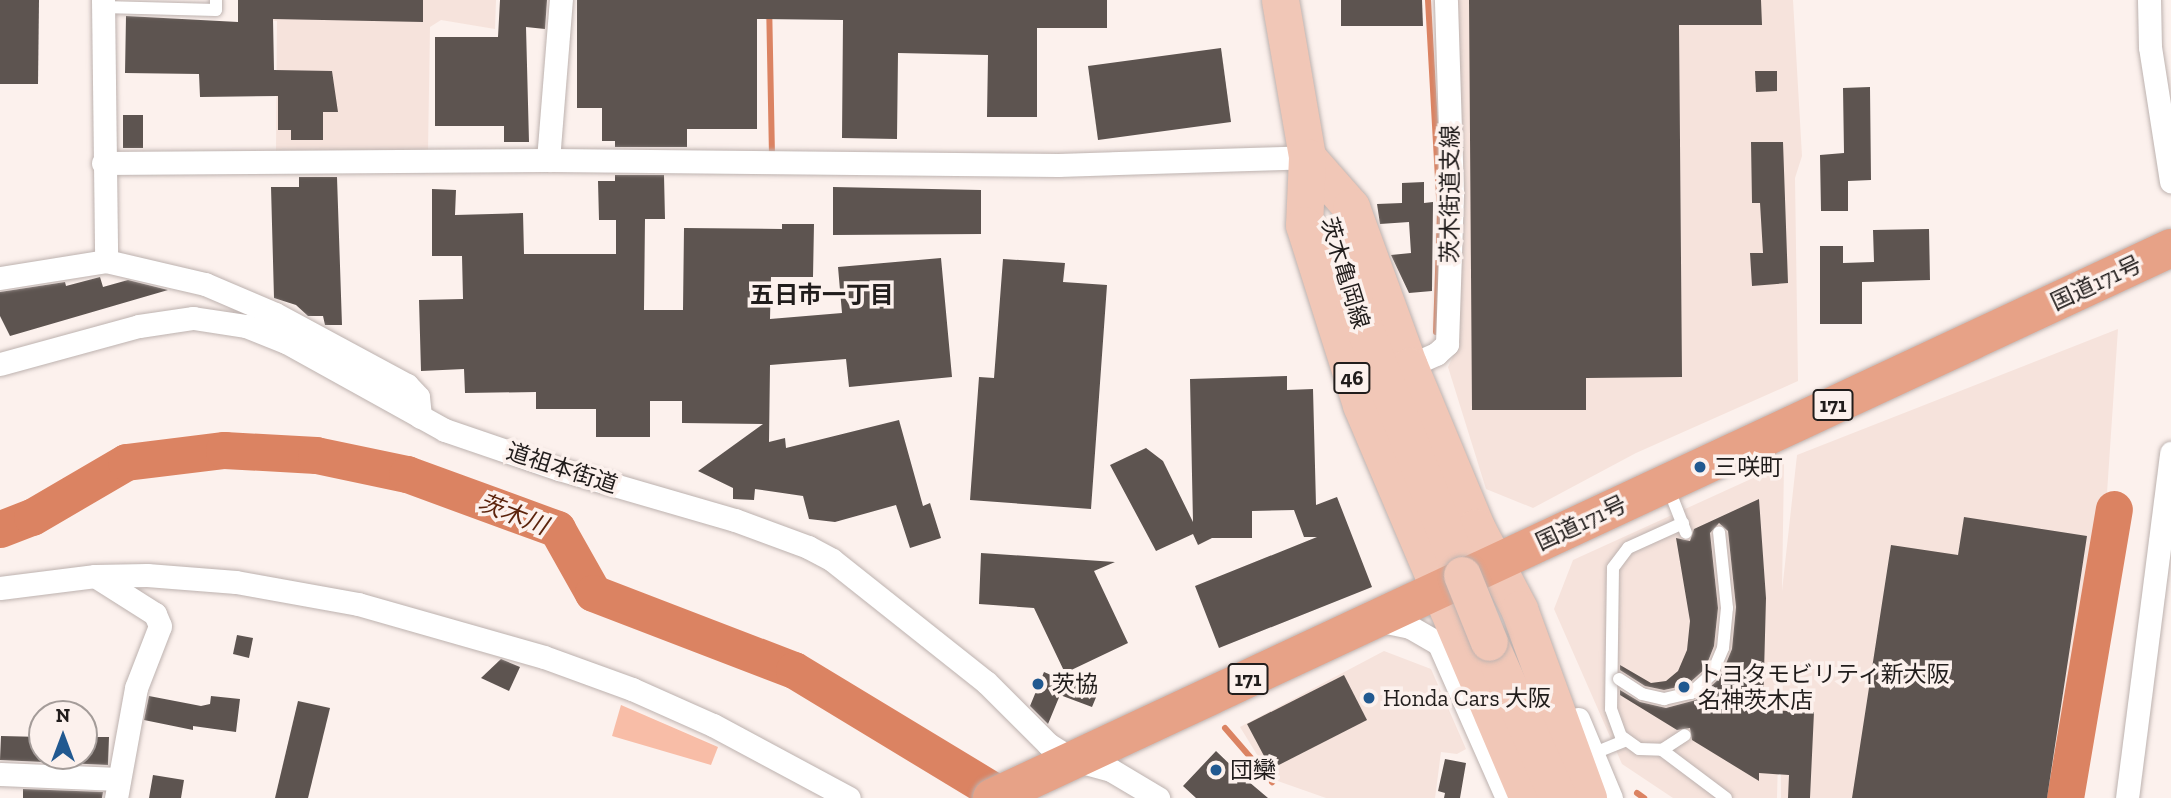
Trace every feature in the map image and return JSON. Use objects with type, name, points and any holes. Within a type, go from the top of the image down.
[{"type":"highway","name":"国道171号","points":[[992,798],[2171,248]]},
{"type":"main road","name":"茨木亀岡線","points":[[1280,0],[1307,157],[1361,328],[1465,576]]},
{"type":"main road","name":"46","points":[[1307,157],[1351,207],[1409,366],[1465,576]]},
{"type":"main road","name":"46","points":[[1307,157],[1304,225],[1361,405],[1465,576]]},
{"type":"main road","points":[[1465,576],[1489,642],[1558,798]]},
{"type":"main road","points":[[1465,576],[1528,798]]},
{"type":"main road","points":[[1465,576],[1519,609],[1588,798]]},
{"type":"street","points":[[548,160],[561,0]]},
{"type":"street","name":"茨木街道支線","points":[[1409,366],[1437,354],[1447,344],[1452,193],[1446,0]]},
{"type":"street","points":[[2149,0],[2150,47],[2171,181]]},
{"type":"street","points":[[103,4],[106,261]]},
{"type":"street","points":[[103,163],[548,160],[1058,165],[1307,157]]},
{"type":"street","points":[[0,278],[106,261],[205,284],[275,314],[407,385],[418,397],[420,417]]},
{"type":"street","name":"道祖本街道","points":[[0,364],[139,326],[193,318],[246,326],[286,342],[420,417],[559,469],[735,520],[808,547],[832,560],[986,682],[1065,764],[1111,770],[1158,798]]},
{"type":"street","points":[[2127,798],[2171,453]]},
{"type":"street","points":[[0,589],[95,576],[236,582],[426,621],[632,689],[713,725],[849,798]]},
{"type":"street","points":[[0,774],[118,788],[136,688],[160,626],[155,614],[95,576]]},
{"type":"street","points":[[1465,576],[1519,576],[1611,798]]},
{"type":"street","points":[[1374,620],[1410,627],[1439,644],[1507,798]]},
{"type":"lane","points":[[103,4],[216,10],[216,0]]},
{"type":"lane","points":[[1666,483],[1685,528],[1634,545],[1615,561],[1611,580],[1615,676],[1613,724],[1625,741],[1639,749],[1662,750],[1726,798]]},
{"type":"lane","points":[[1615,676],[1642,694],[1664,699],[1691,693],[1712,674],[1723,648],[1727,608],[1719,532]]},
{"type":"lane","points":[[1662,750],[1685,735]]},
{"type":"lane","points":[[1592,754],[1625,741]]},
{"type":"shaded area","points":[[265,0],[496,0],[495,29],[441,20],[430,27],[428,151],[276,151],[277,21],[264,20]]},
{"type":"shaded area","points":[[1456,0],[1793,0],[1802,156],[1795,178],[1798,381],[1636,453],[1533,508],[1486,489],[1448,367],[1456,350]]},
{"type":"shaded area","points":[[2118,329],[2107,493],[2057,798],[1781,798],[1780,682],[1777,798],[1673,798],[1622,764],[1554,609],[1573,560],[1784,464],[1782,591],[1797,455]]},
{"type":"shaded area","name":"Honda Cars 大阪","points":[[1384,651],[1431,669],[1466,749],[1457,754],[1441,752],[1435,798],[1326,798],[1272,779],[1240,727]]},
{"type":"shaded area","points":[[621,705],[718,747],[711,765],[612,736]]},
{"type":"building","points":[[0,0],[39,0],[38,84],[0,84]]},
{"type":"building","points":[[238,0],[423,0],[423,22],[273,19],[274,70],[332,71],[338,112],[323,112],[323,140],[291,140],[291,130],[278,130],[278,96],[200,97],[199,74],[125,73],[126,16],[238,22]]},
{"type":"building","points":[[500,0],[547,0],[545,29],[526,27],[529,142],[504,142],[504,126],[435,126],[435,37],[498,37]]},
{"type":"building","points":[[577,0],[1107,0],[1107,28],[1037,28],[1037,117],[987,117],[988,55],[898,53],[897,139],[842,138],[843,20],[757,19],[757,129],[687,129],[687,147],[615,147],[615,141],[602,141],[602,108],[577,108]]},
{"type":"building","points":[[1341,0],[1422,0],[1423,26],[1341,26]]},
{"type":"building","points":[[1469,0],[1761,0],[1762,25],[1679,25],[1682,377],[1586,378],[1586,410],[1472,410]]},
{"type":"building","points":[[1221,48],[1231,122],[1098,140],[1088,66]]},
{"type":"building","points":[[1755,71],[1777,71],[1777,91],[1756,92]]},
{"type":"building","points":[[1870,87],[1871,180],[1848,181],[1848,211],[1821,211],[1820,155],[1844,153],[1843,88]]},
{"type":"building","points":[[123,115],[143,115],[143,148],[123,148]]},
{"type":"building","points":[[1751,142],[1783,142],[1788,283],[1752,286],[1750,253],[1763,253],[1760,203],[1752,203]]},
{"type":"building","points":[[615,175],[664,175],[665,219],[645,219],[644,310],[683,310],[684,228],[782,229],[782,224],[814,224],[813,277],[771,277],[770,319],[842,313],[838,267],[941,258],[952,377],[849,387],[846,359],[770,365],[769,442],[785,438],[786,448],[899,420],[923,506],[930,503],[941,538],[910,548],[896,505],[835,522],[809,519],[803,496],[755,489],[754,500],[733,499],[733,488],[698,471],[763,424],[682,423],[682,401],[650,401],[650,437],[596,437],[596,409],[536,409],[536,392],[465,393],[464,369],[421,371],[419,300],[463,299],[462,256],[432,256],[432,189],[456,190],[455,215],[523,213],[524,254],[616,254],[616,220],[599,220],[598,181],[615,181]]},
{"type":"building","points":[[299,177],[337,177],[342,325],[325,325],[323,316],[308,316],[296,305],[274,298],[271,187],[299,187]]},
{"type":"building","points":[[1424,182],[1424,203],[1433,202],[1432,291],[1409,293],[1391,255],[1411,253],[1409,222],[1380,224],[1377,204],[1402,203],[1402,183]]},
{"type":"building","points":[[833,187],[981,190],[981,234],[833,235]]},
{"type":"building","points":[[1929,229],[1930,280],[1862,282],[1862,324],[1820,324],[1820,246],[1843,246],[1843,263],[1874,262],[1873,230]]},
{"type":"building","points":[[1003,259],[1065,263],[1063,282],[1107,285],[1091,509],[970,500],[979,377],[994,378]]},
{"type":"building","points":[[100,277],[103,287],[128,280],[168,290],[10,336],[0,316],[0,292],[65,282],[66,286]]},
{"type":"building","points":[[1287,376],[1287,390],[1313,389],[1316,505],[1337,497],[1372,587],[1219,648],[1195,586],[1317,537],[1304,537],[1294,510],[1252,511],[1252,538],[1212,538],[1198,545],[1193,534],[1156,551],[1110,465],[1146,448],[1163,461],[1193,522],[1190,379]]},
{"type":"building","points":[[1759,499],[1766,598],[1763,710],[1814,712],[1810,798],[1788,798],[1789,775],[1759,773],[1759,781],[1692,740],[1690,728],[1677,730],[1620,695],[1620,690],[1640,702],[1666,708],[1696,700],[1720,678],[1732,649],[1736,607],[1728,531],[1719,523],[1710,533],[1718,608],[1714,646],[1705,669],[1687,685],[1664,690],[1645,686],[1620,670],[1620,665],[1651,683],[1666,681],[1678,671],[1687,650],[1690,621],[1676,538],[1690,541],[1694,529]]},
{"type":"building","points":[[1964,517],[2087,536],[2047,798],[1852,798],[1891,545],[1958,555]]},
{"type":"building","points":[[981,553],[1115,562],[1094,571],[1128,643],[1065,673],[1034,608],[979,604]]},
{"type":"building","points":[[237,635],[253,638],[249,658],[233,654]]},
{"type":"building","points":[[501,659],[520,667],[509,691],[481,678]]},
{"type":"building","points":[[1044,672],[1097,695],[1092,707],[1060,695],[1048,724],[1030,706]]},
{"type":"building","points":[[1344,675],[1367,720],[1271,769],[1247,724]]},
{"type":"building","points":[[149,696],[201,706],[210,704],[211,696],[240,699],[236,732],[193,726],[193,730],[144,720]]},
{"type":"building","points":[[298,701],[330,708],[308,798],[275,798]]},
{"type":"building","points":[[1,736],[28,737],[28,761],[0,760]]},
{"type":"building","points":[[98,737],[109,737],[108,765],[98,765]]},
{"type":"building","name":"団欒","points":[[1216,751],[1268,798],[1196,798],[1183,786]]},
{"type":"building","points":[[1445,759],[1466,763],[1460,798],[1444,798],[1445,793],[1438,791]]},
{"type":"building","points":[[153,775],[184,780],[181,798],[149,798]]},
{"type":"building","points":[[23,789],[103,792],[102,798],[23,798]]},
{"type":"waterway","points":[[769,0],[772,154]]},
{"type":"waterway","points":[[1428,0],[1440,212],[1436,332]]},
{"type":"waterway","name":"茨木川","points":[[0,529],[32,517],[126,462],[224,450],[316,455],[407,474],[557,529],[593,593],[794,670],[1005,798]]},
{"type":"waterway","points":[[2065,798],[2114,509]]},
{"type":"waterway","points":[[1225,728],[1272,782]]},
{"type":"waterway","points":[[1637,793],[1644,798]]},
{"type":"place","name":"三咲町","points":[[1700,467]]},
{"type":"place","name":"茨協","points":[[1038,684]]},
{"type":"place","name":"トヨタモビリティ新大阪 名神茨木店","points":[[1684,687]]},
{"type":"place","name":"Honda Cars 大阪","points":[[1369,698]]},
{"type":"place","name":"団欒","points":[[1216,770]]},
{"type":"district","name":"五日市一丁目","points":[[822,295]]}]
